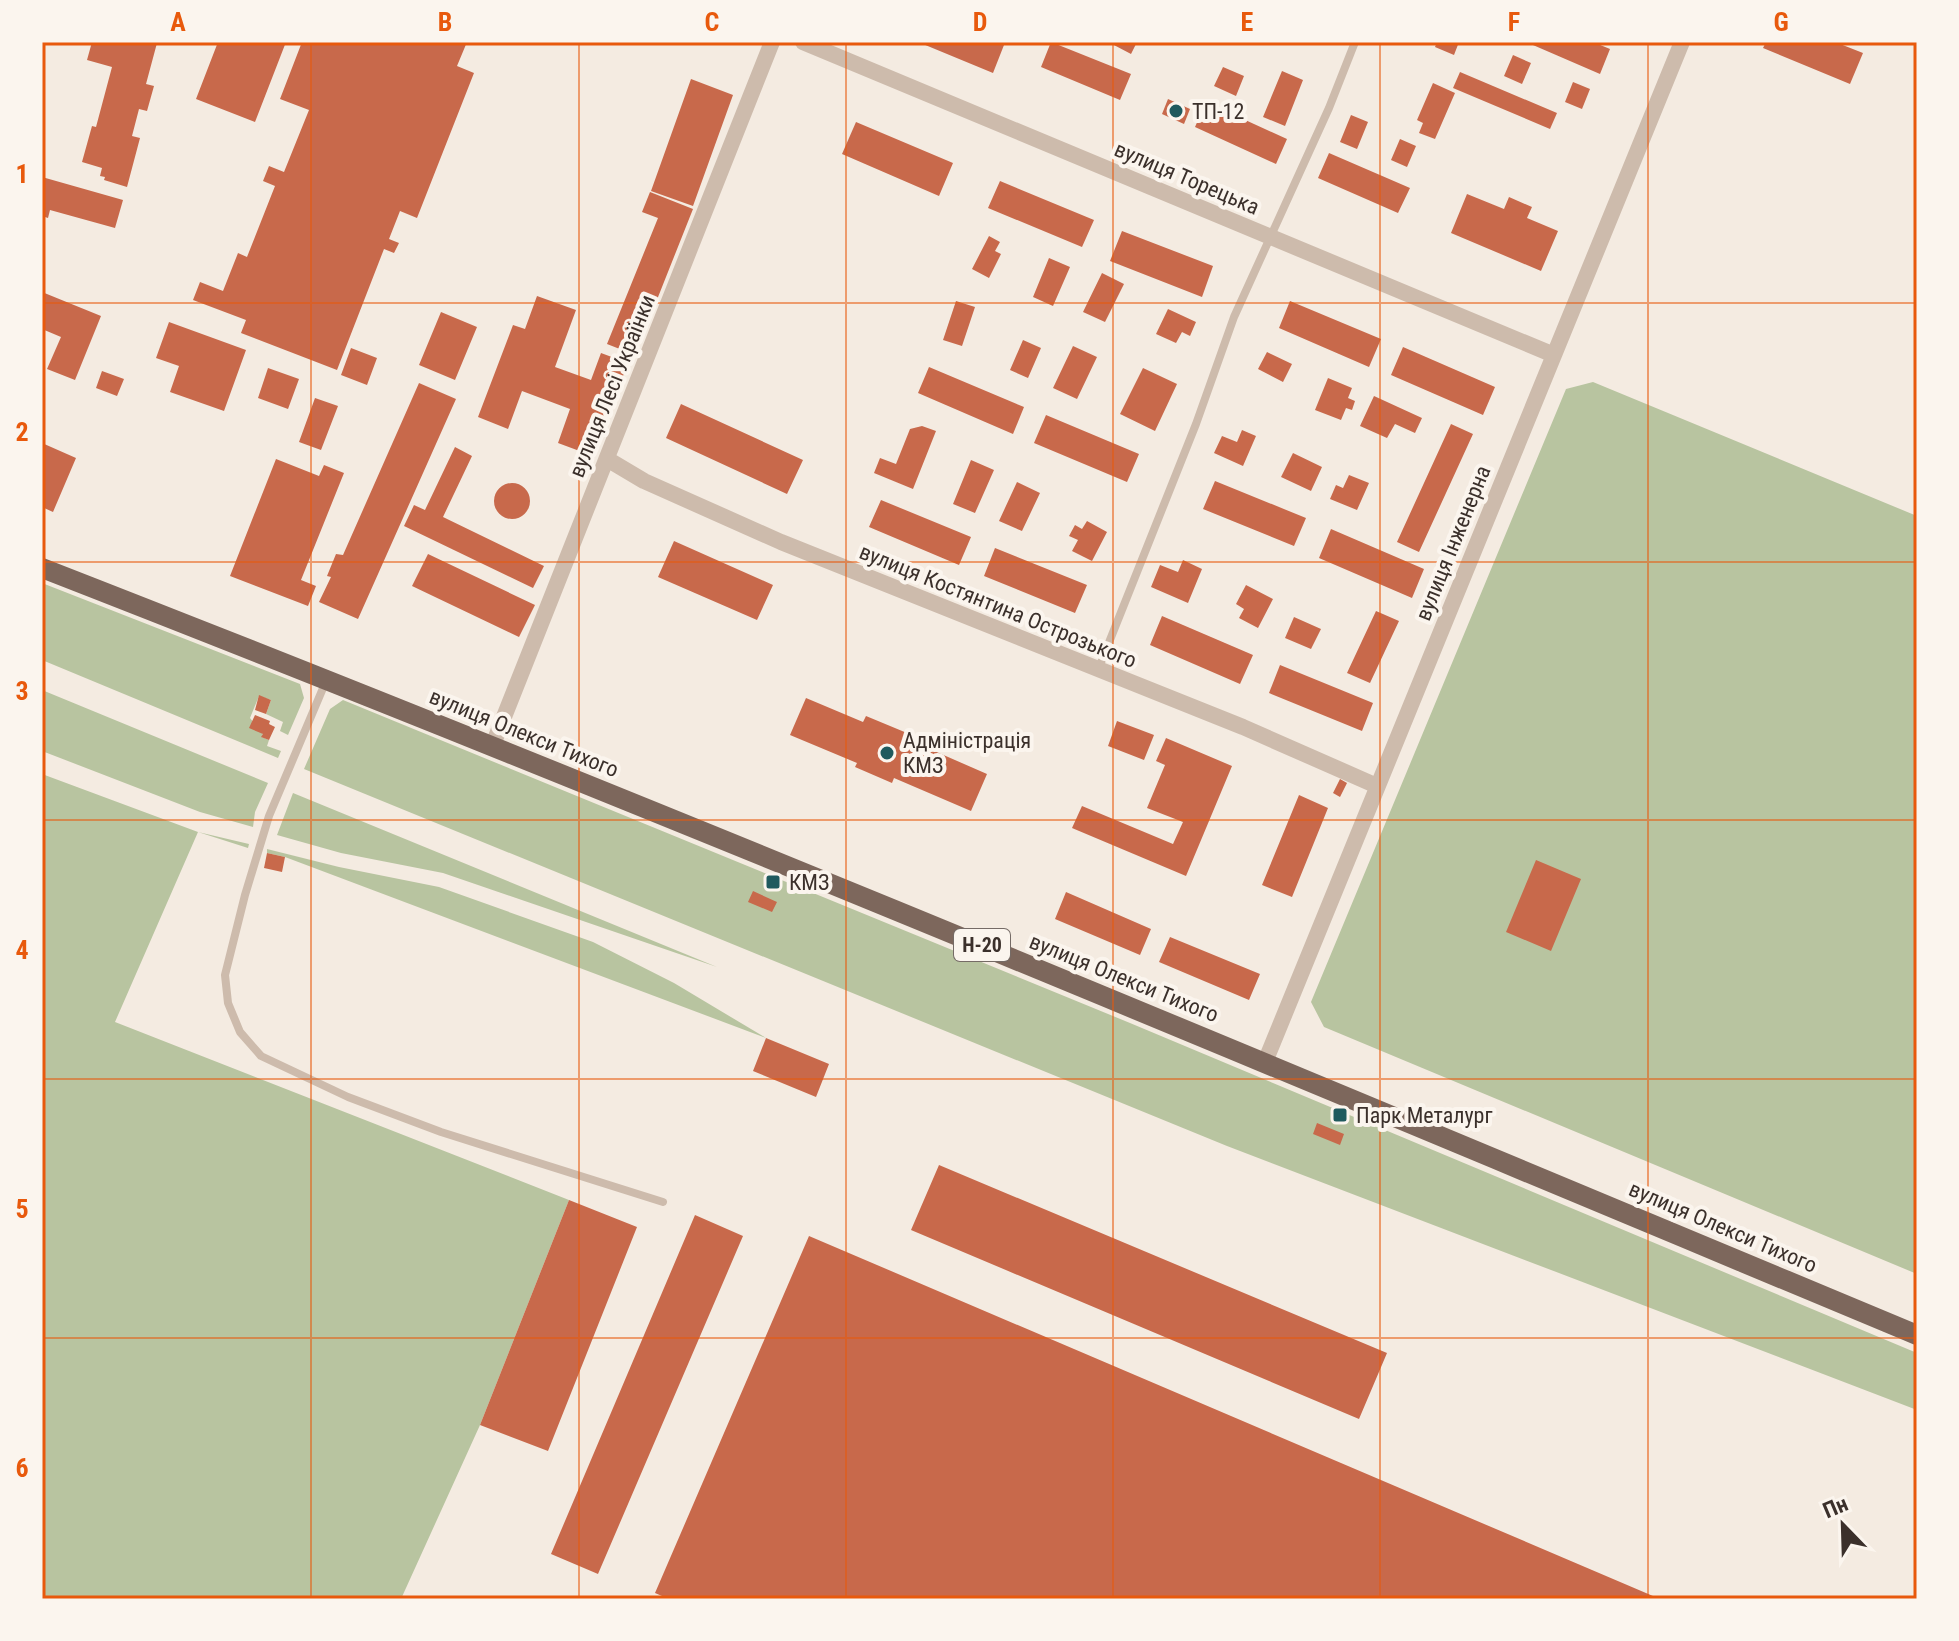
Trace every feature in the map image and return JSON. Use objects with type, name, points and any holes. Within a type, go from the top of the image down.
[{"type":"main road","name":"вулиця Олекси Тихого","points":[[42,568],[327,680],[1265,1062],[1917,1335]]},
{"type":"street","name":"вулиця Лесі Українки","points":[[492,747],[772,42]]},
{"type":"street","name":"вулиця Торецька","points":[[803,42],[1554,355]]},
{"type":"street","name":"вулиця Інженерна","points":[[1265,1062],[1554,355],[1675,44]]},
{"type":"street","name":"вулиця Костянтина Острозького","points":[[607,459],[644,481],[781,542],[1243,727],[1377,786]]},
{"type":"lane","points":[[1098,670],[1196,424],[1234,317],[1329,108],[1355,42]]},
{"type":"lane","points":[[327,680],[269,816],[238,921],[225,975],[228,1003],[240,1032],[261,1056],[348,1097],[441,1132],[663,1202]]},
{"type":"green space","points":[[1593,382],[1917,516],[1917,1274],[1324,1027],[1311,1002],[1566,389]]},
{"type":"green space","points":[[42,583],[300,684],[304,698],[288,735],[280,731],[283,722],[266,714],[271,700],[259,696],[250,718],[263,734],[262,737],[269,740],[267,746],[281,751],[278,758],[42,660]]},
{"type":"green space","points":[[42,690],[268,783],[255,812],[253,827],[200,812],[42,751]]},
{"type":"green space","points":[[343,700],[1130,1023],[1917,1353],[1917,1410],[1227,1146],[304,769],[330,709]]},
{"type":"green space","points":[[42,774],[198,832],[115,1022],[569,1200],[480,1425],[401,1599],[42,1599]]},
{"type":"green space","points":[[293,793],[717,967],[443,873],[341,853],[277,835]]},
{"type":"green space","points":[[198,832],[249,844],[248,848]]},
{"type":"green space","points":[[267,849],[439,887],[593,942],[674,983],[766,1038],[285,857],[267,853]]},
{"type":"building","points":[[92,42],[157,43],[146,84],[154,86],[147,111],[139,109],[132,136],[140,138],[127,187],[104,180],[105,177],[100,176],[102,168],[82,162],[92,126],[96,127],[112,67],[87,60]]},
{"type":"building","points":[[218,42],[286,42],[255,122],[196,99]]},
{"type":"building","points":[[302,42],[467,42],[457,66],[474,73],[417,218],[400,211],[389,239],[399,243],[394,253],[384,249],[337,370],[241,333],[246,320],[193,300],[200,282],[223,291],[238,253],[247,257],[275,186],[263,181],[269,166],[284,172],[309,110],[280,99]]},
{"type":"building","points":[[918,42],[997,42],[1004,45],[993,73]]},
{"type":"building","points":[[1051,42],[1131,74],[1120,100],[1041,67]]},
{"type":"building","points":[[1113,42],[1137,42],[1131,54]]},
{"type":"building","points":[[1437,42],[1459,42],[1454,55],[1435,47]]},
{"type":"building","points":[[1526,42],[1593,42],[1610,49],[1600,74]]},
{"type":"building","points":[[1766,42],[1835,42],[1863,53],[1850,84],[1763,48]]},
{"type":"building","points":[[1513,55],[1531,63],[1522,84],[1504,76]]},
{"type":"building","points":[[1223,67],[1244,76],[1236,96],[1214,86]]},
{"type":"building","points":[[1282,71],[1303,80],[1285,126],[1263,117]]},
{"type":"building","points":[[1460,72],[1557,113],[1550,129],[1453,88]]},
{"type":"building","points":[[691,79],[733,95],[693,206],[651,191]]},
{"type":"building","points":[[1573,82],[1590,89],[1582,109],[1565,102]]},
{"type":"building","points":[[1433,83],[1455,93],[1435,139],[1419,133],[1423,123],[1417,120]]},
{"type":"building","name":"ТП-12","points":[[1168,99],[1190,109],[1184,124],[1162,114]]},
{"type":"building","points":[[1206,102],[1287,139],[1276,164],[1195,127]]},
{"type":"building","points":[[1351,115],[1368,122],[1357,149],[1340,142]]},
{"type":"building","points":[[856,122],[953,163],[939,196],[842,154]]},
{"type":"building","points":[[1400,139],[1416,146],[1407,167],[1391,160]]},
{"type":"building","points":[[1329,153],[1410,188],[1398,213],[1318,178]]},
{"type":"building","points":[[42,177],[123,200],[115,228],[50,210],[48,218],[42,216]]},
{"type":"building","points":[[1000,181],[1094,220],[1082,247],[988,208]]},
{"type":"building","points":[[650,192],[693,209],[635,355],[607,344],[658,218],[642,212]]},
{"type":"building","points":[[1467,194],[1504,209],[1509,197],[1532,207],[1527,218],[1558,231],[1541,271],[1451,233]]},
{"type":"building","points":[[1122,231],[1213,266],[1202,297],[1110,261]]},
{"type":"building","points":[[989,236],[1000,242],[995,251],[1001,254],[989,278],[972,269]]},
{"type":"building","points":[[1049,258],[1070,267],[1053,306],[1033,297]]},
{"type":"building","points":[[1102,273],[1124,284],[1105,322],[1083,312]]},
{"type":"building","points":[[42,292],[101,316],[75,380],[47,369],[61,337],[42,329]]},
{"type":"building","points":[[537,296],[576,310],[555,367],[591,380],[601,353],[628,363],[593,456],[558,443],[570,409],[522,391],[508,429],[478,417],[513,325],[525,329]]},
{"type":"building","points":[[956,301],[975,307],[962,346],[943,340]]},
{"type":"building","points":[[1290,301],[1381,339],[1369,367],[1279,328]]},
{"type":"building","points":[[1168,309],[1196,322],[1190,336],[1182,332],[1176,343],[1156,334]]},
{"type":"building","points":[[441,312],[477,327],[455,380],[419,365]]},
{"type":"building","points":[[169,322],[246,350],[224,411],[170,392],[179,366],[156,358]]},
{"type":"building","points":[[1023,340],[1041,348],[1028,378],[1010,370]]},
{"type":"building","points":[[1073,346],[1097,357],[1077,399],[1053,388]]},
{"type":"building","points":[[1403,347],[1495,387],[1483,415],[1391,375]]},
{"type":"building","points":[[351,348],[377,358],[367,385],[341,375]]},
{"type":"building","points":[[1267,352],[1292,364],[1283,382],[1258,369]]},
{"type":"building","points":[[929,367],[1024,407],[1013,434],[918,393]]},
{"type":"building","points":[[268,368],[299,379],[288,409],[258,398]]},
{"type":"building","points":[[1143,368],[1177,384],[1155,431],[1120,414]]},
{"type":"building","points":[[102,371],[124,379],[117,396],[96,388]]},
{"type":"building","points":[[1328,378],[1352,388],[1348,398],[1355,401],[1352,410],[1346,408],[1341,420],[1315,410]]},
{"type":"building","points":[[419,383],[456,399],[358,619],[319,602],[331,577],[327,576],[336,554],[343,555]]},
{"type":"building","points":[[1374,396],[1422,418],[1415,433],[1395,424],[1387,438],[1360,426]]},
{"type":"building","points":[[315,398],[338,406],[321,450],[299,442]]},
{"type":"building","points":[[681,404],[803,460],[787,494],[666,438]]},
{"type":"building","points":[[1046,415],[1139,454],[1127,482],[1034,443]]},
{"type":"building","points":[[1451,424],[1473,434],[1419,552],[1397,542]]},
{"type":"building","points":[[922,426],[936,431],[913,489],[874,473],[880,458],[896,464],[910,429]]},
{"type":"building","points":[[1242,430],[1256,436],[1243,466],[1214,453],[1222,436],[1237,442]]},
{"type":"building","points":[[42,443],[76,458],[53,512],[42,507]]},
{"type":"building","points":[[455,447],[472,456],[443,517],[544,566],[533,588],[404,526],[414,505],[425,510]]},
{"type":"building","points":[[1293,453],[1322,467],[1311,491],[1281,477]]},
{"type":"building","points":[[276,459],[319,476],[324,465],[344,473],[301,580],[316,586],[308,606],[230,576]]},
{"type":"building","points":[[971,460],[994,470],[975,513],[953,504]]},
{"type":"building","points":[[1349,475],[1369,483],[1357,510],[1330,499],[1336,485],[1343,488]]},
{"type":"building","points":[[1215,481],[1306,518],[1294,546],[1203,509]]},
{"type":"building","points":[[1017,482],[1040,493],[1022,531],[999,521]]},
{"type":"building","points":[[512,483],[525,488],[530,501],[525,514],[512,519],[499,514],[494,501],[499,488]]},
{"type":"building","points":[[881,500],[971,537],[959,565],[869,527]]},
{"type":"building","points":[[1087,521],[1107,532],[1092,561],[1072,551],[1078,540],[1069,536],[1075,525],[1082,529]]},
{"type":"building","points":[[1331,529],[1424,569],[1412,598],[1319,558]]},
{"type":"building","points":[[674,541],[773,585],[757,620],[658,577]]},
{"type":"building","points":[[995,548],[1087,585],[1075,613],[984,576]]},
{"type":"building","points":[[428,554],[535,605],[519,637],[412,586]]},
{"type":"building","points":[[1183,560],[1202,569],[1188,603],[1151,587],[1160,565],[1178,572]]},
{"type":"building","points":[[1246,585],[1273,599],[1258,628],[1239,618],[1244,609],[1236,604]]},
{"type":"building","points":[[1376,611],[1399,621],[1370,683],[1347,673]]},
{"type":"building","points":[[1162,616],[1253,655],[1240,684],[1150,645]]},
{"type":"building","points":[[1294,617],[1321,629],[1311,649],[1285,638]]},
{"type":"building","points":[[1280,665],[1373,703],[1362,731],[1269,693]]},
{"type":"building","points":[[259,695],[271,700],[266,714],[255,710]]},
{"type":"building","name":"Адміністрація КМЗ","points":[[806,698],[863,722],[866,716],[919,738],[916,743],[987,774],[971,811],[894,778],[892,783],[855,767],[857,763],[790,735]]},
{"type":"building","points":[[255,715],[270,721],[269,724],[275,727],[269,740],[249,728]]},
{"type":"building","points":[[1117,721],[1154,735],[1144,760],[1108,746]]},
{"type":"building","points":[[1166,738],[1232,766],[1186,876],[1072,828],[1082,806],[1173,844],[1183,822],[1147,808],[1165,765],[1156,761]]},
{"type":"building","points":[[1340,779],[1347,783],[1340,797],[1333,793]]},
{"type":"building","points":[[1299,795],[1328,808],[1292,897],[1262,885]]},
{"type":"building","points":[[267,853],[285,857],[282,872],[264,868]]},
{"type":"building","points":[[1536,860],[1581,879],[1551,951],[1506,932]]},
{"type":"building","points":[[753,891],[777,902],[772,912],[748,902]]},
{"type":"building","points":[[1066,892],[1151,929],[1140,955],[1055,919]]},
{"type":"building","points":[[1170,937],[1260,974],[1249,1000],[1159,962]]},
{"type":"building","points":[[766,1038],[829,1064],[816,1097],[753,1071]]},
{"type":"building","points":[[1317,1123],[1344,1134],[1340,1145],[1313,1134]]},
{"type":"building","points":[[939,1165],[1387,1353],[1359,1419],[911,1230]]},
{"type":"building","points":[[569,1200],[637,1227],[548,1451],[480,1425]]},
{"type":"building","points":[[695,1215],[743,1236],[598,1574],[551,1554]]},
{"type":"building","points":[[809,1236],[1660,1599],[669,1599],[655,1593]]},
{"type":"place","name":"ТП-12","points":[[1176,111]]},
{"type":"place","name":"Адміністрація КМЗ","points":[[887,753]]},
{"type":"place","name":"КМЗ","points":[[773,882]]},
{"type":"place","name":"Парк Металург","points":[[1340,1115]]}]
